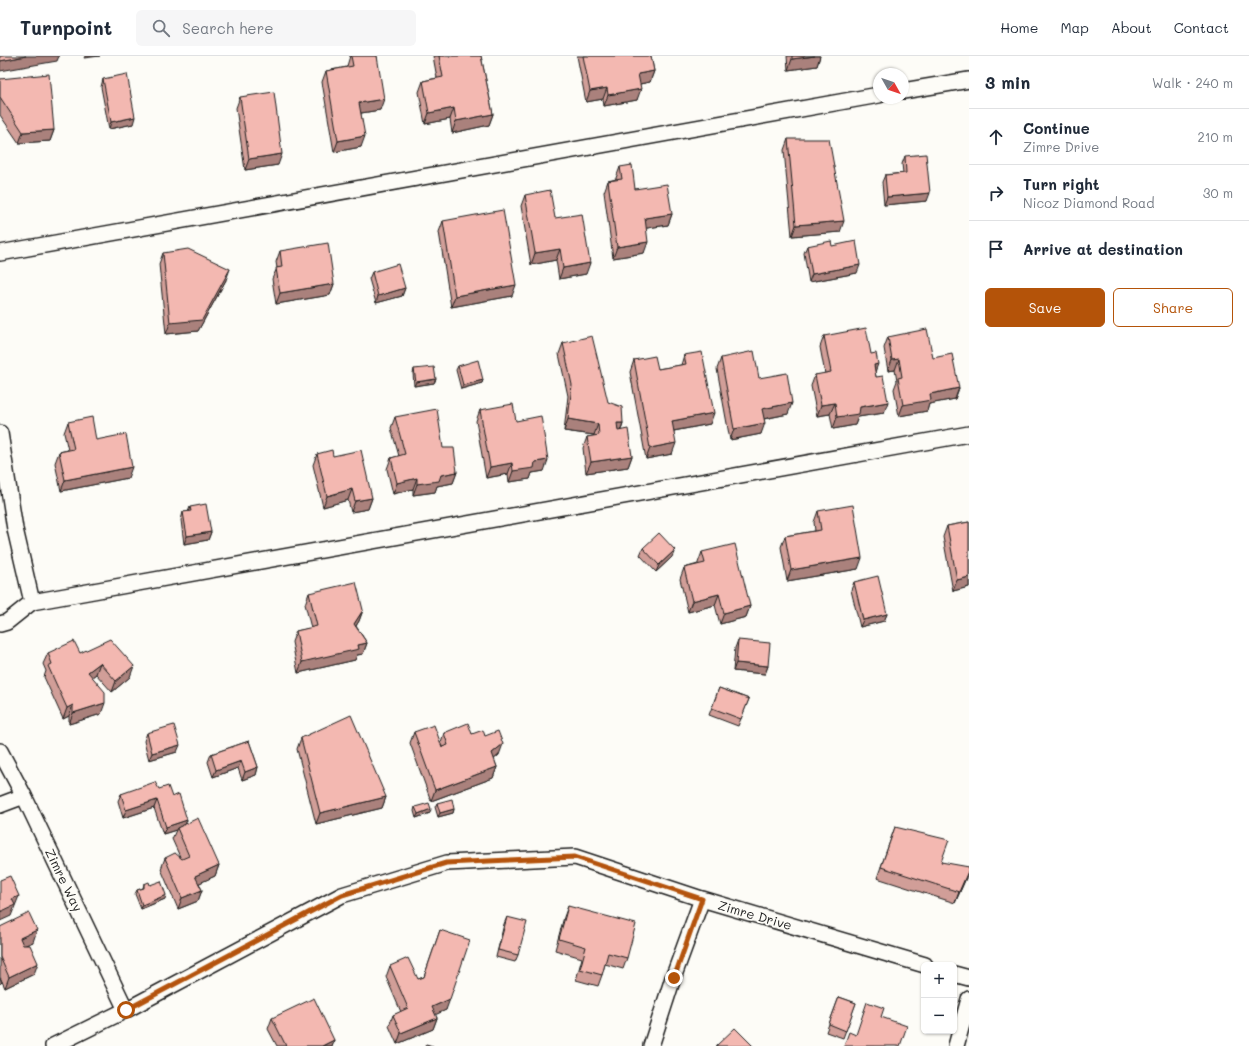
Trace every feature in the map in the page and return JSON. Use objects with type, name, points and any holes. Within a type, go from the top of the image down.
[{"type":"street","points":[[909,90],[969,80]]},
{"type":"street","points":[[0,253],[873,96]]},
{"type":"street","points":[[0,433],[15,529],[32,602]]},
{"type":"street","points":[[0,624],[7,622],[32,602],[969,434]]},
{"type":"street","name":"Zimre Way","points":[[0,751],[24,796],[126,1010]]},
{"type":"street","points":[[0,805],[24,796]]},
{"type":"street","name":"Zimre Drive","points":[[53,1046],[126,1010],[342,895],[446,863],[575,857],[702,899],[921,964]]},
{"type":"street","points":[[651,1046],[702,899]]},
{"type":"street","points":[[957,975],[969,978]]},
{"type":"street","points":[[956,1046],[969,998]]},
{"type":"building","points":[[0,56],[26,56],[0,61]]},
{"type":"building","points":[[351,56],[377,56],[384,99],[359,103],[365,136],[338,141],[326,71],[353,66]]},
{"type":"building","points":[[439,56],[481,56],[493,114],[456,121],[454,108],[429,113],[423,81],[443,77]]},
{"type":"building","points":[[583,56],[651,56],[654,71],[638,74],[641,89],[608,95],[607,88],[590,91]]},
{"type":"building","points":[[792,56],[815,56],[792,59]]},
{"type":"building","points":[[49,74],[54,130],[23,132],[0,97],[0,79]]},
{"type":"building","points":[[127,74],[135,117],[111,122],[103,79]]},
{"type":"building","points":[[274,92],[282,154],[249,159],[240,97]]},
{"type":"building","points":[[788,139],[829,139],[844,221],[796,225]]},
{"type":"building","points":[[926,154],[930,193],[887,197],[885,175],[906,173],[905,156]]},
{"type":"building","points":[[632,165],[635,189],[667,184],[672,214],[645,218],[648,242],[617,247],[608,181],[622,179],[620,167]]},
{"type":"building","points":[[550,190],[555,218],[582,214],[590,263],[563,268],[560,249],[535,253],[525,195]]},
{"type":"building","points":[[503,210],[516,285],[455,296],[443,221]]},
{"type":"building","points":[[831,241],[832,246],[856,241],[860,265],[812,274],[807,246]]},
{"type":"building","points":[[328,243],[334,284],[280,293],[276,268],[282,267],[280,251]]},
{"type":"building","points":[[188,249],[230,269],[202,320],[170,323],[163,253]]},
{"type":"building","points":[[398,264],[405,288],[378,296],[372,272]]},
{"type":"building","points":[[866,328],[871,354],[876,353],[878,364],[874,365],[876,377],[883,376],[888,402],[860,407],[859,414],[837,417],[835,403],[821,405],[815,375],[831,372],[824,336]]},
{"type":"building","points":[[927,329],[933,358],[952,354],[959,388],[930,394],[931,400],[903,405],[898,378],[902,377],[899,359],[892,360],[888,337]]},
{"type":"building","points":[[592,336],[608,402],[622,407],[623,423],[617,423],[618,431],[628,429],[632,456],[591,462],[587,437],[599,435],[598,424],[568,419],[572,385],[563,343]]},
{"type":"building","points":[[754,351],[759,378],[787,373],[792,403],[762,409],[765,423],[734,429],[721,358]]},
{"type":"building","points":[[702,352],[714,413],[672,421],[676,443],[650,448],[634,360],[655,356],[658,369],[686,364],[684,355]]},
{"type":"building","points":[[478,360],[483,380],[463,385],[458,366]]},
{"type":"building","points":[[434,367],[436,379],[416,382],[414,369]]},
{"type":"building","points":[[513,404],[516,421],[541,416],[548,460],[535,462],[534,468],[513,471],[512,463],[490,467],[480,410]]},
{"type":"building","points":[[437,409],[443,448],[454,448],[457,472],[441,475],[439,481],[417,484],[417,478],[397,483],[391,458],[405,454],[395,417]]},
{"type":"building","points":[[92,417],[96,440],[126,434],[132,467],[65,480],[59,452],[74,449],[68,422]]},
{"type":"building","points":[[332,450],[333,456],[361,450],[372,498],[355,501],[352,489],[327,496],[317,454]]},
{"type":"building","points":[[206,504],[211,532],[187,536],[183,512],[191,511],[190,507]]},
{"type":"building","points":[[853,505],[862,558],[791,570],[785,536],[821,530],[818,511]]},
{"type":"building","points":[[969,522],[969,577],[957,580],[947,526]]},
{"type":"building","points":[[659,533],[675,550],[659,565],[643,548]]},
{"type":"building","points":[[735,544],[750,606],[724,613],[719,594],[692,601],[684,568],[705,563],[702,552]]},
{"type":"building","points":[[878,576],[887,614],[863,620],[854,582]]},
{"type":"building","points":[[356,582],[363,610],[354,624],[367,643],[358,645],[359,649],[302,662],[296,631],[317,626],[309,593]]},
{"type":"building","points":[[110,639],[134,666],[116,681],[100,663],[88,672],[105,692],[105,703],[73,713],[73,705],[67,708],[48,666],[52,664],[48,653],[74,641],[80,653]]},
{"type":"building","points":[[738,640],[770,643],[768,666],[736,663]]},
{"type":"building","points":[[719,688],[749,699],[741,719],[712,708]]},
{"type":"building","points":[[351,715],[386,797],[320,813],[301,738]]},
{"type":"building","points":[[468,723],[472,734],[483,730],[485,736],[498,731],[503,744],[492,753],[497,767],[435,790],[414,732],[434,725],[442,747],[448,745],[444,733]]},
{"type":"building","points":[[174,725],[180,745],[152,753],[147,733]]},
{"type":"building","points":[[249,741],[258,767],[245,772],[241,761],[216,770],[211,754]]},
{"type":"building","points":[[155,782],[159,789],[168,786],[172,797],[179,794],[187,820],[166,827],[157,800],[126,810],[121,794]]},
{"type":"building","points":[[452,799],[454,809],[440,813],[437,803]]},
{"type":"building","points":[[429,803],[431,809],[418,814],[415,807]]},
{"type":"building","points":[[198,818],[219,865],[195,876],[202,890],[182,898],[165,858],[175,853],[182,859],[189,856],[177,828]]},
{"type":"building","points":[[895,827],[949,840],[941,862],[969,867],[959,892],[881,867]]},
{"type":"building","points":[[10,876],[19,896],[12,899],[15,905],[0,912],[0,880]]},
{"type":"building","points":[[161,881],[166,895],[142,905],[137,890],[144,888],[144,884],[149,882],[150,885]]},
{"type":"building","points":[[568,906],[636,924],[627,958],[608,953],[602,975],[580,969],[586,947],[559,939]]},
{"type":"building","points":[[29,913],[37,930],[20,938],[23,945],[30,945],[38,963],[9,977],[0,957],[0,927]]},
{"type":"building","points":[[507,917],[527,922],[518,955],[498,950]]},
{"type":"building","points":[[440,930],[470,940],[450,999],[432,1007],[437,1018],[401,1033],[393,1015],[408,1008],[390,966],[408,958],[418,979],[424,977]]},
{"type":"building","points":[[839,997],[856,1003],[846,1031],[829,1024]]},
{"type":"building","points":[[314,998],[334,1040],[322,1046],[286,1046],[272,1018]]},
{"type":"building","points":[[867,1002],[884,1008],[881,1017],[907,1026],[900,1046],[844,1046],[849,1032],[856,1035]]},
{"type":"building","points":[[735,1028],[753,1046],[716,1046]]},
{"type":"route","points":[[126,1010],[342,895],[446,863],[575,857],[702,899],[674,978]]}]
